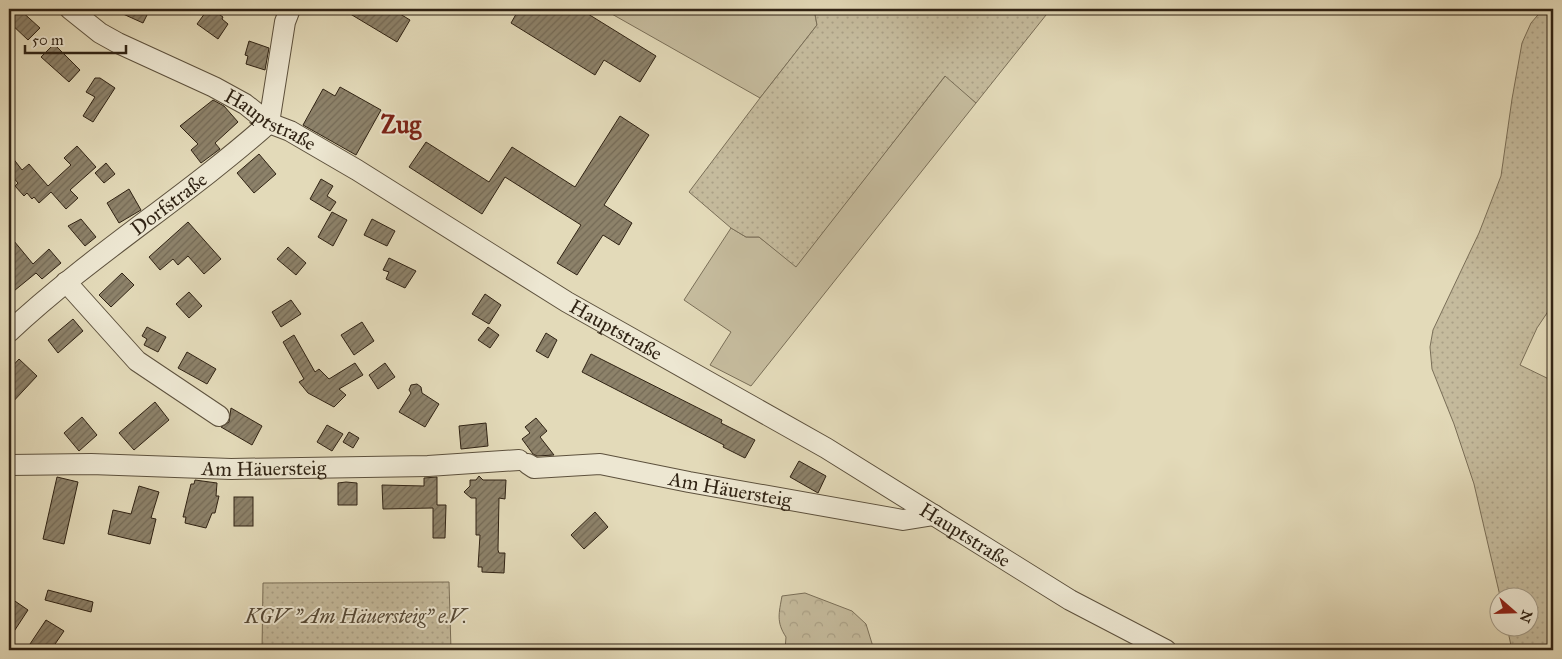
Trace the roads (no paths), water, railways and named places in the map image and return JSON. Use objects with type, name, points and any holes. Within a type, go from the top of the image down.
[{"type":"street","name":"Hauptstraße","points":[[70,9],[100,33],[118,43],[214,87],[245,104],[269,123],[290,132],[357,170],[567,302],[826,448],[1070,600],[1166,650]]},
{"type":"street","points":[[269,123],[285,22],[290,9]]},
{"type":"street","name":"Dorfstraße","points":[[9,332],[66,282],[222,162],[269,123]]},
{"type":"street","points":[[66,282],[137,361],[219,416]]},
{"type":"street","name":"Am Häuersteig","points":[[9,465],[91,464],[231,469],[428,466],[523,462],[534,468],[600,464],[689,482],[903,520],[934,515]]},
{"type":"district","name":"Zug","points":[[401,124]]},
{"type":"park label","name":"KGV \"Am Häuersteig\" e.V.","points":[[356,616]]}]
